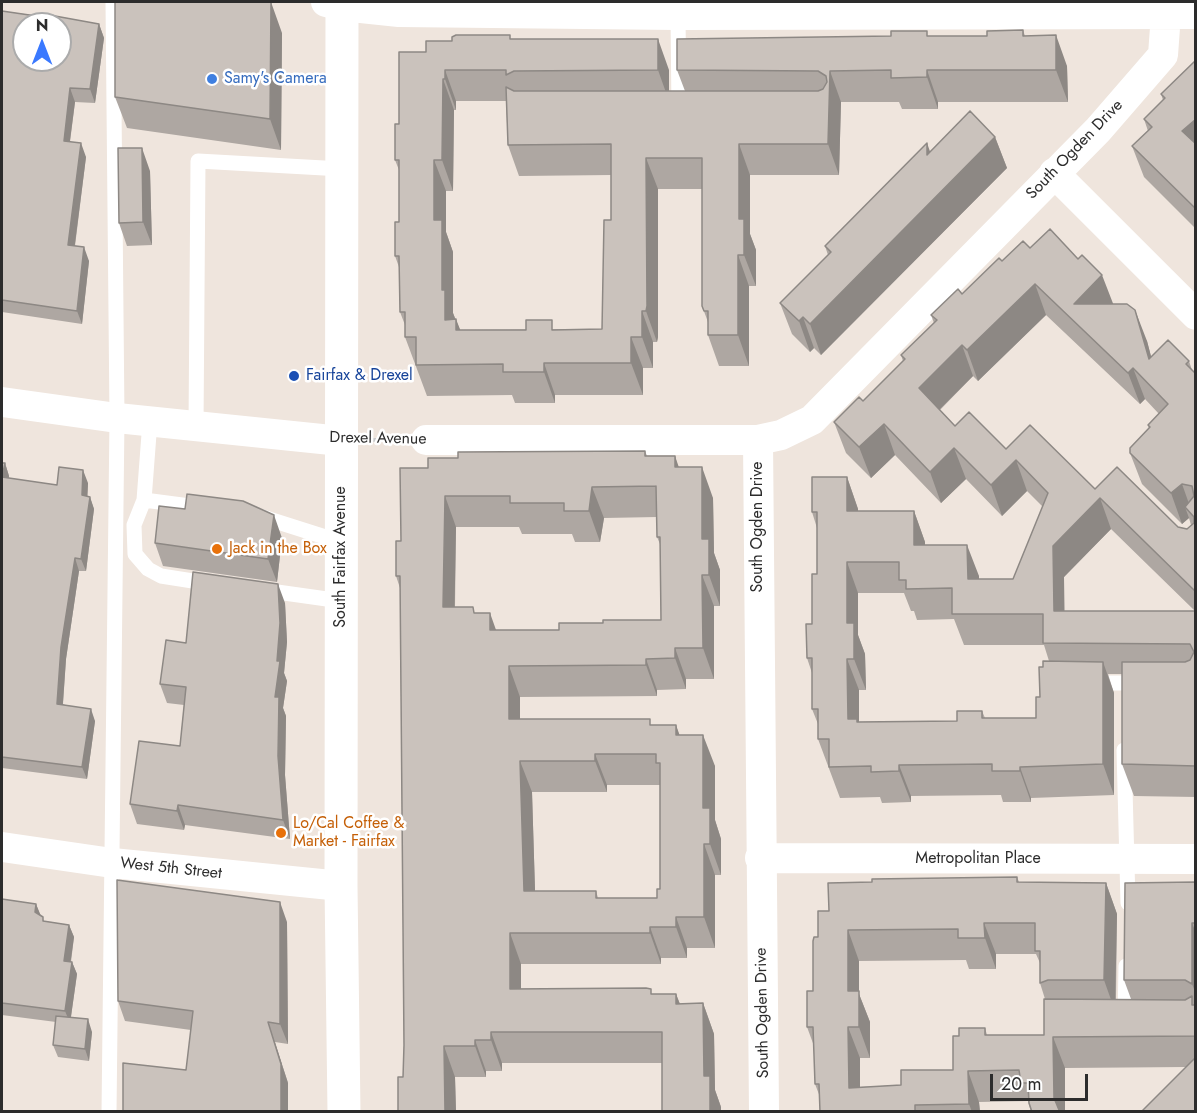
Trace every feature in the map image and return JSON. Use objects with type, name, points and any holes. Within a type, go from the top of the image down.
[{"type":"main road","name":"South Fairfax Avenue","points":[[337,3],[342,169],[340,886],[344,1112]]},
{"type":"street","points":[[337,3],[399,12],[678,15],[815,8],[1196,14]]},
{"type":"street","name":"South Ogden Drive","points":[[764,1112],[758,440],[781,435],[812,420],[1098,129],[1163,55],[1166,14]]},
{"type":"street","points":[[1054,173],[1196,315]]},
{"type":"street","name":"Drexel Avenue","points":[[2,402],[117,418],[341,441]]},
{"type":"street","name":"Drexel Avenue","points":[[426,440],[758,440]]},
{"type":"street","name":"West 5th Street","points":[[2,848],[112,863],[340,886]]},
{"type":"street","name":"Metropolitan Place","points":[[760,858],[1196,859]]},
{"type":"lane","points":[[109,1112],[117,418],[113,2]]},
{"type":"lane","points":[[678,15],[679,111]]},
{"type":"lane","points":[[196,426],[198,161],[342,169]]},
{"type":"lane","points":[[150,421],[144,500],[134,525],[135,554],[148,569],[161,576],[232,587]]},
{"type":"lane","points":[[144,500],[215,509]]},
{"type":"lane","points":[[239,512],[263,516],[341,542]]},
{"type":"lane","points":[[116,524],[134,525]]},
{"type":"lane","points":[[253,589],[341,601]]},
{"type":"lane","points":[[1079,683],[1128,687]]},
{"type":"lane","points":[[1124,731],[1124,803],[1128,859],[1127,917]]},
{"type":"lane","points":[[1125,1021],[1126,952]]},
{"type":"path","name":"Drexel Avenue","points":[[341,441],[426,440]]},
{"type":"building","points":[[115,2],[271,2],[270,119],[115,97]]},
{"type":"building","points":[[2,11],[12,12],[12,72],[72,72],[72,19],[99,24],[90,89],[70,88],[64,141],[81,143],[68,245],[84,247],[77,311],[2,300]]},
{"type":"building","points":[[1023,30],[1023,36],[1056,35],[1056,70],[927,70],[927,77],[891,78],[891,70],[830,71],[828,144],[739,144],[739,219],[744,219],[744,255],[738,255],[738,335],[708,335],[708,311],[704,311],[702,306],[702,158],[646,158],[647,306],[646,311],[642,311],[642,337],[631,337],[631,363],[544,363],[544,372],[503,372],[503,364],[416,365],[416,337],[405,337],[405,312],[400,312],[399,256],[395,256],[395,222],[399,222],[399,160],[395,160],[395,124],[399,124],[399,52],[426,52],[426,41],[452,41],[452,37],[456,35],[510,35],[510,39],[658,39],[658,70],[514,71],[506,75],[506,70],[445,70],[445,79],[443,79],[442,160],[434,160],[434,220],[442,220],[442,290],[445,290],[445,320],[456,319],[456,330],[526,330],[526,320],[552,320],[552,330],[602,329],[604,220],[611,220],[611,144],[508,145],[506,87],[514,91],[818,91],[823,89],[827,82],[826,76],[818,71],[677,70],[677,39],[891,36],[891,31],[927,31],[927,36],[987,36],[987,31]]},
{"type":"building","points":[[1196,60],[1196,119],[1182,131],[1196,144],[1196,209],[1132,146],[1152,127],[1144,119],[1165,98],[1161,94]]},
{"type":"building","points":[[970,111],[995,137],[810,324],[803,317],[799,321],[780,303],[831,252],[825,246],[927,143],[927,155]]},
{"type":"building","points":[[118,148],[142,148],[143,222],[119,223]]},
{"type":"building","points":[[1050,229],[1078,259],[1082,255],[1102,275],[1074,304],[1127,304],[1135,310],[1149,359],[1168,340],[1189,361],[1186,364],[1196,374],[1196,592],[1100,498],[1053,546],[1054,611],[1196,611],[1196,766],[1122,764],[1122,662],[1185,662],[1190,660],[1194,652],[1190,644],[1043,643],[1043,614],[952,614],[952,588],[906,589],[906,580],[899,580],[899,562],[847,562],[847,623],[854,623],[854,659],[847,659],[848,719],[857,719],[857,722],[957,721],[957,711],[982,711],[982,718],[1036,718],[1036,697],[1040,697],[1039,667],[1043,667],[1043,661],[1103,662],[1103,764],[1020,767],[1020,771],[992,771],[992,764],[899,765],[899,771],[871,772],[871,766],[829,767],[829,739],[818,739],[818,709],[812,709],[812,658],[807,658],[806,624],[812,624],[812,574],[817,574],[817,512],[812,512],[812,477],[847,477],[847,511],[914,511],[914,545],[967,545],[968,579],[1013,579],[1048,493],[1016,460],[991,485],[954,448],[930,472],[884,424],[859,447],[834,422],[859,397],[863,401],[905,359],[901,355],[937,320],[931,315],[958,289],[962,294],[999,258],[1002,261],[1023,241],[1030,248]],"holes":[[[1035,284],[1128,373],[1133,368],[1168,404],[1130,448],[1130,453],[1171,493],[1182,484],[1192,486],[1194,496],[1185,507],[1194,517],[1194,523],[1187,529],[1178,527],[1117,467],[1095,489],[1030,425],[1006,449],[969,412],[955,426],[919,388],[962,345],[967,350]]]},
{"type":"building","points":[[645,451],[645,456],[675,456],[675,467],[702,467],[702,539],[709,539],[709,575],[702,575],[703,648],[675,648],[675,658],[646,659],[646,665],[509,666],[509,719],[650,719],[650,725],[676,725],[676,735],[703,735],[703,808],[710,808],[710,844],[704,844],[704,917],[676,917],[676,927],[650,927],[650,933],[510,933],[510,989],[646,988],[651,989],[651,994],[676,994],[676,1004],[703,1003],[704,1076],[710,1076],[710,1112],[662,1112],[662,1032],[491,1032],[491,1040],[475,1040],[475,1046],[444,1046],[445,1112],[398,1112],[398,1077],[403,1077],[404,1045],[400,576],[396,576],[396,541],[401,541],[400,468],[428,468],[428,458],[458,458],[458,452]],"holes":[[[656,486],[657,537],[660,537],[661,620],[559,623],[559,630],[490,630],[490,613],[474,613],[473,607],[443,607],[445,496],[510,496],[510,503],[564,503],[564,511],[589,511],[592,487]],[[595,754],[656,754],[656,763],[660,763],[660,889],[657,889],[657,898],[596,898],[596,891],[524,891],[520,761],[595,761]]]},
{"type":"building","points":[[59,467],[83,470],[82,495],[90,497],[81,559],[75,558],[61,647],[57,704],[91,709],[82,767],[2,757],[2,477],[57,485]]},
{"type":"building","points":[[187,494],[243,501],[274,515],[268,559],[155,543],[159,506],[185,509]]},
{"type":"building","points":[[193,572],[278,584],[280,623],[277,661],[280,661],[275,697],[279,697],[278,756],[283,820],[178,805],[177,811],[130,804],[139,741],[180,746],[186,687],[160,684],[166,640],[186,643]]},
{"type":"building","points":[[1017,877],[1017,882],[1106,883],[1104,980],[1048,980],[1040,983],[1040,951],[1035,951],[1035,923],[984,923],[985,938],[958,938],[958,929],[848,930],[848,991],[859,991],[859,1027],[848,1027],[849,1088],[901,1085],[901,1070],[953,1070],[953,1036],[959,1036],[959,1028],[985,1028],[985,1035],[1044,1035],[1044,999],[1185,1000],[1192,996],[1192,1005],[1196,1005],[1196,1036],[1053,1037],[1054,1098],[1061,1112],[1032,1112],[1028,1083],[1021,1083],[1019,1070],[968,1071],[969,1104],[915,1105],[915,1112],[820,1112],[819,1084],[815,1084],[813,1027],[807,1027],[807,991],[813,991],[813,941],[814,937],[818,937],[818,911],[829,911],[828,883],[872,882],[872,879]]},
{"type":"building","points":[[117,880],[280,902],[280,1024],[268,1022],[281,1064],[281,1112],[123,1112],[123,1063],[186,1070],[193,1011],[118,1001]]},
{"type":"building","points":[[1196,882],[1196,923],[1192,923],[1192,984],[1185,980],[1124,980],[1125,883]]},
{"type":"building","points":[[2,899],[36,904],[35,912],[43,917],[43,921],[69,925],[64,961],[72,962],[65,1011],[2,1003]]},
{"type":"building","points":[[56,1016],[88,1019],[85,1049],[53,1045]]},
{"type":"building","points":[[1196,1057],[1196,1112],[1141,1112]]},
{"type":"place","name":"Samy's Camera","points":[[212,79]]},
{"type":"place","name":"Fairfax & Drexel","points":[[294,376]]},
{"type":"place","name":"Jack in the Box","points":[[217,549]]},
{"type":"place","name":"Lo/Cal Coffee & Market - Fairfax","points":[[281,833]]}]
